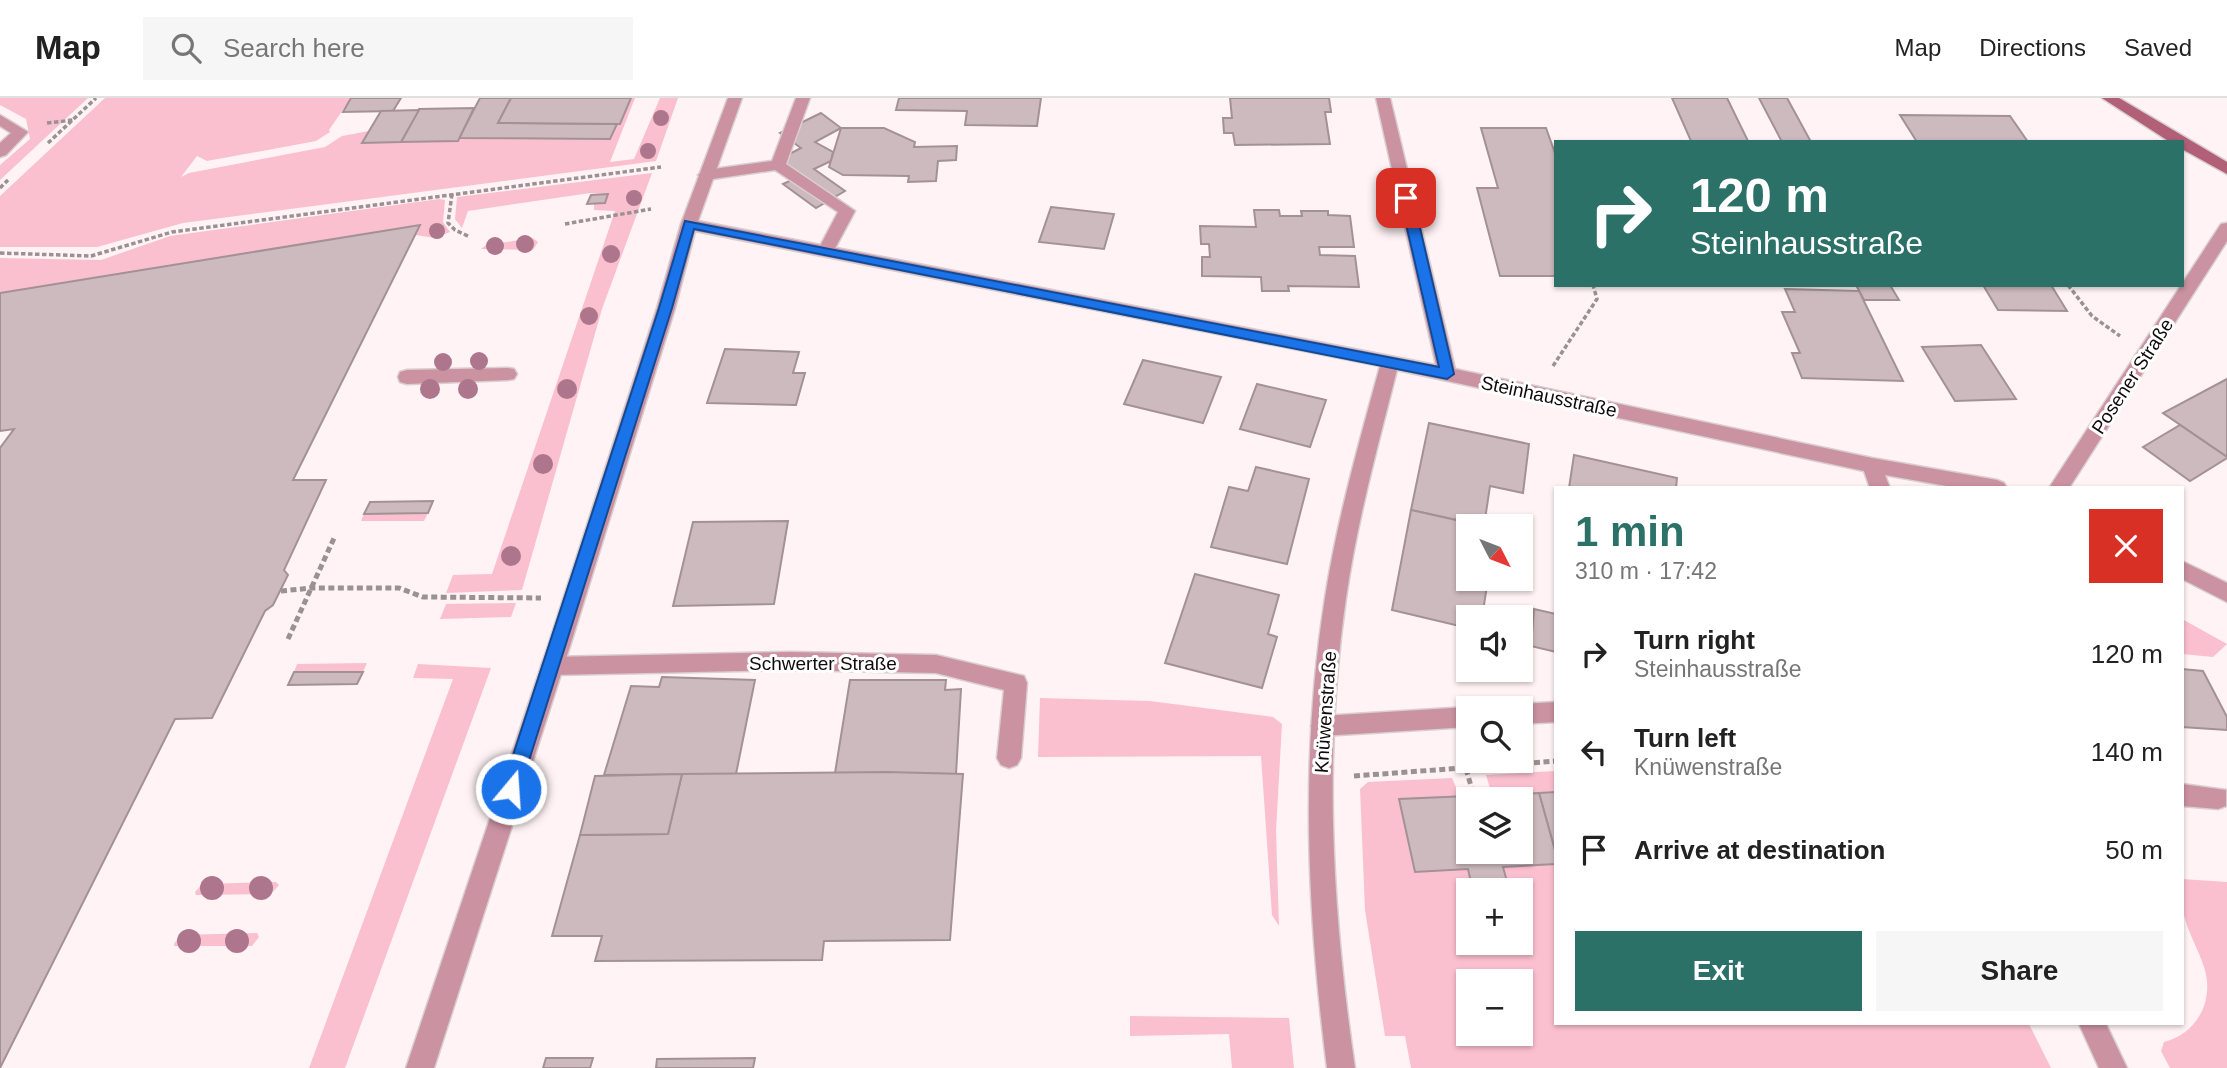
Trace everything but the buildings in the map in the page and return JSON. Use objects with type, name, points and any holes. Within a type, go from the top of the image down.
[{"type":"main road","points":[[2109,98],[2179,140]]},
{"type":"main road","points":[[2184,143],[2227,169]]},
{"type":"street","points":[[421,1068],[666,308],[689,224],[735,98]]},
{"type":"street","points":[[778,165],[803,98]]},
{"type":"street","points":[[1383,98],[1447,374]]},
{"type":"street","points":[[0,120],[20,132],[0,152]]},
{"type":"street","points":[[706,175],[778,165],[847,211],[826,250]]},
{"type":"street","name":"Steinhausstraße","points":[[689,224],[1390,362],[1872,466],[1986,486]]},
{"type":"street","name":"Posener Straße","points":[[2060,486],[2227,228]]},
{"type":"street","name":"Knüwenstraße","points":[[1341,1068],[1326,954],[1320,778],[1322,726],[1332,629],[1349,522],[1390,362]]},
{"type":"street","points":[[407,377],[508,374]]},
{"type":"street","points":[[1872,466],[1879,486]]},
{"type":"street","points":[[2184,570],[2227,593]]},
{"type":"street","name":"Schwerter Straße","points":[[552,666],[791,661],[936,664],[1017,684],[1009,758]]},
{"type":"street","points":[[1533,714],[1554,712]]},
{"type":"street","points":[[1322,726],[1456,719]]},
{"type":"street","points":[[2184,795],[2218,798]]},
{"type":"street","points":[[2092,1025],[2113,1068]]},
{"type":"path","points":[[51,122],[73,120]]},
{"type":"path","points":[[0,253],[91,256],[172,232],[661,167]]},
{"type":"path","points":[[452,194],[449,223],[470,237]]},
{"type":"path","points":[[565,224],[651,209]]},
{"type":"path","points":[[1535,393],[1597,299],[1594,287]]},
{"type":"path","points":[[2070,287],[2092,316],[2146,355]]},
{"type":"path","points":[[288,639],[335,536]]},
{"type":"path","points":[[281,591],[312,587],[399,588],[423,597],[573,599]]},
{"type":"path","points":[[1533,763],[1554,761]]},
{"type":"path","points":[[1320,778],[1456,770]]},
{"type":"shaded area","points":[[0,98],[88,98],[0,180],[0,165],[30,139],[26,119],[0,105]]},
{"type":"shaded area","points":[[105,98],[351,98],[330,132],[316,141],[207,161],[197,156],[181,177],[189,173],[325,147],[342,136],[369,131],[363,143],[457,141],[459,138],[610,139],[617,124],[621,123],[631,98],[635,98],[610,162],[634,159],[660,98],[678,98],[656,161],[183,223],[97,247],[0,247],[0,196]]},
{"type":"shaded area","points":[[652,173],[602,309],[522,590],[446,593],[453,575],[492,574],[615,211],[594,210],[594,204],[605,203],[608,194],[590,193],[468,211],[462,228],[455,219],[457,197]]},
{"type":"shaded area","points":[[445,200],[443,222],[450,232],[435,238],[416,235],[419,225],[0,293],[0,258],[101,260],[170,236]]},
{"type":"shaded area","points":[[533,238],[538,242],[533,250],[481,249],[486,245]]},
{"type":"shaded area","points":[[428,513],[424,521],[361,521],[364,514]]},
{"type":"shaded area","points":[[516,603],[511,617],[440,619],[446,604]]},
{"type":"shaded area","points":[[2184,620],[2227,644],[2213,657],[2184,654]]},
{"type":"shaded area","points":[[367,663],[363,672],[294,672],[297,664]]},
{"type":"shaded area","points":[[418,664],[491,668],[345,1068],[309,1068],[453,679],[413,678]]},
{"type":"shaded area","points":[[1040,698],[1150,701],[1273,717],[1282,724],[1276,831],[1279,926],[1272,915],[1261,756],[1038,757]]},
{"type":"shaded area","points":[[1554,771],[1554,792],[1533,793],[1533,787],[1490,787],[1486,775]]},
{"type":"shaded area","points":[[1452,778],[1456,796],[1399,800],[1415,872],[1468,869],[1470,878],[1456,878],[1456,955],[1533,955],[1533,878],[1505,878],[1503,867],[1554,864],[1554,1025],[2030,1025],[2051,1068],[1411,1068],[1405,1036],[1385,1036],[1365,910],[1360,789],[1368,782]]},
{"type":"shaded area","points":[[2184,879],[2227,882],[2227,1068],[2170,1068],[2161,1051],[2164,1042],[2186,1032],[2205,1003],[2207,979],[2184,915]]},
{"type":"shaded area","points":[[276,882],[279,885],[271,894],[196,895],[195,892],[202,884]]},
{"type":"shaded area","points":[[257,933],[259,937],[252,946],[174,946],[180,935]]},
{"type":"shaded area","points":[[1130,1016],[1289,1018],[1294,1068],[1232,1068],[1229,1034],[1130,1036]]},
{"type":"route","points":[[511,789],[666,308],[689,224],[1447,374],[1406,198]]}]
